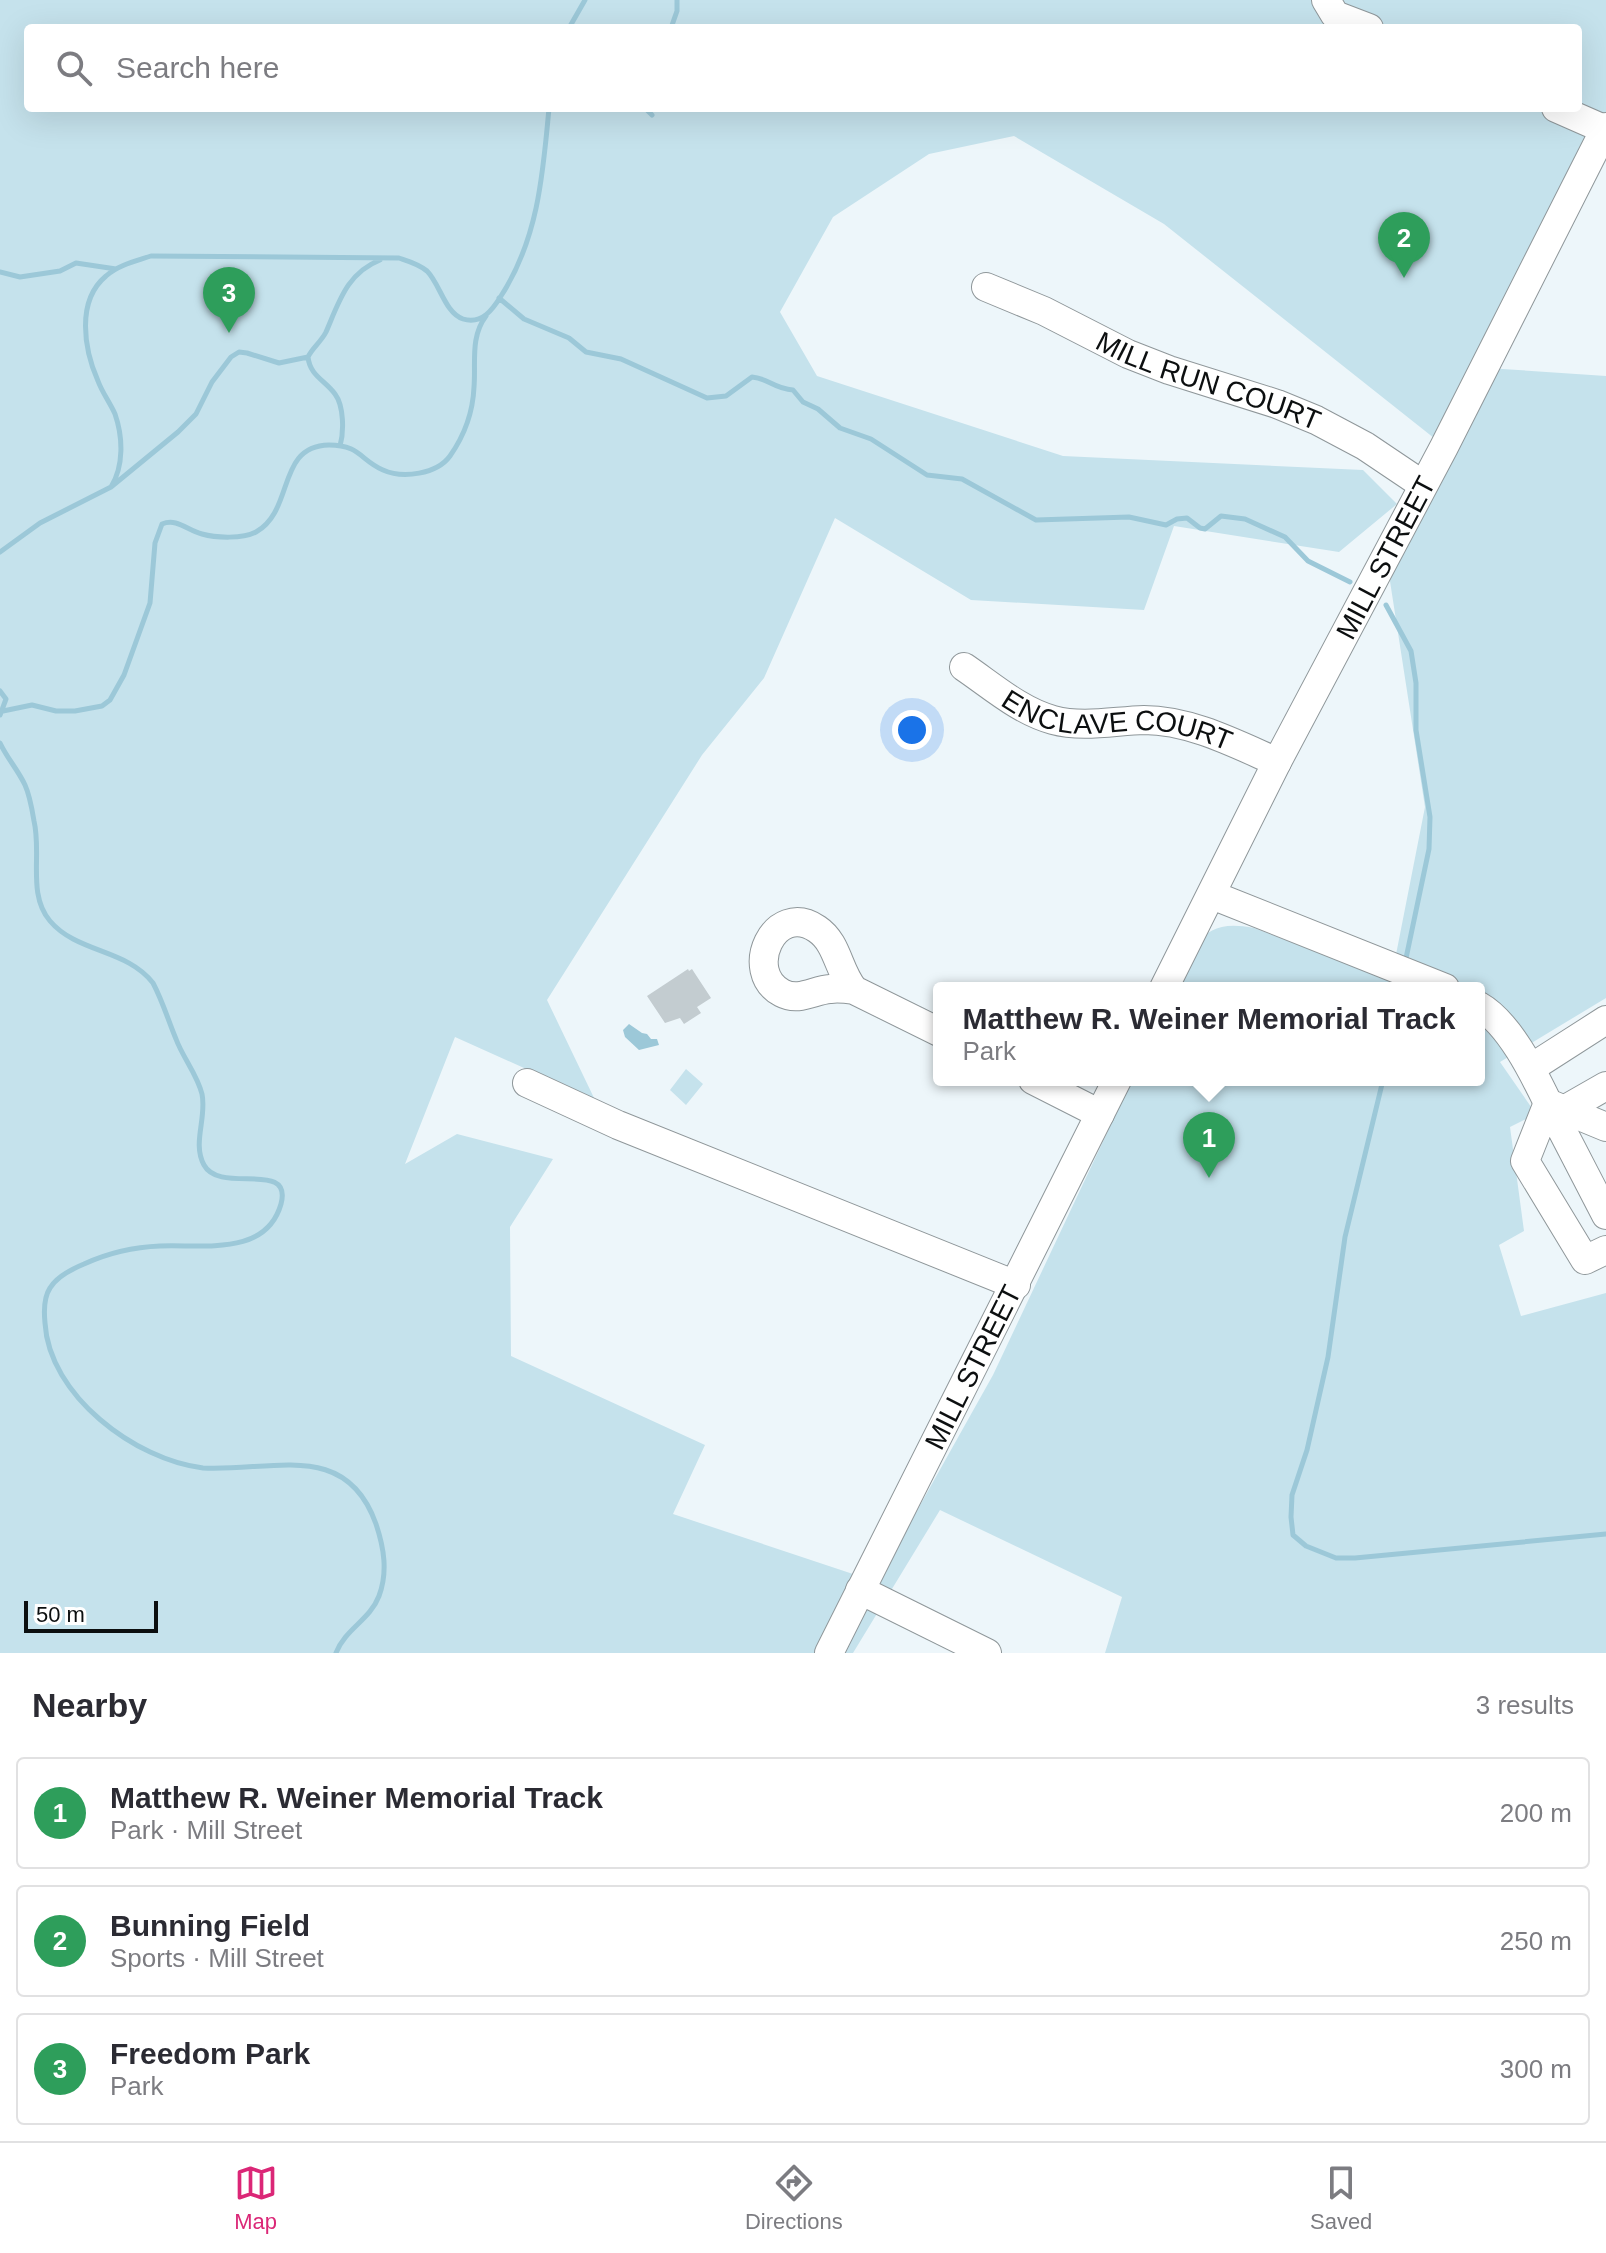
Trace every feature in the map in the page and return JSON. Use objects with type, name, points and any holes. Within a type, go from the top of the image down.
[{"type":"street","points":[[1326,0],[1335,15],[1359,24]]},
{"type":"street","points":[[1566,112],[1606,129]]},
{"type":"street","name":"MILL STREET","points":[[1167,982],[1277,762],[1606,129]]},
{"type":"street","name":"MILL RUN COURT","points":[[986,287],[1044,311],[1128,354],[1316,420],[1365,446],[1423,485]]},
{"type":"street","name":"ENCLAVE COURT","points":[[964,667],[1019,705],[1043,717],[1069,723],[1144,720],[1169,723],[1228,740],[1277,762]]},
{"type":"street","points":[[1212,895],[1431,982]]},
{"type":"street","points":[[854,990],[933,1029]]},
{"type":"street","points":[[1485,1009],[1502,1027],[1556,1106],[1606,1215]]},
{"type":"street","points":[[1531,1068],[1606,1020]]},
{"type":"street","points":[[527,1083],[618,1125],[1016,1285]]},
{"type":"street","points":[[1045,1086],[1100,1114]]},
{"type":"street","name":"MILL STREET","points":[[829,1653],[1114,1086]]},
{"type":"street","points":[[1606,1086],[1556,1106],[1525,1161],[1585,1260],[1606,1250]]},
{"type":"street","points":[[1556,1106],[1606,1127]]},
{"type":"street","points":[[860,1590],[987,1653]]},
{"type":"shaded area","points":[[0,0],[1606,0],[1606,116],[1487,368],[1606,376],[1606,998],[1500,1062],[1536,1114],[1510,1127],[1524,1231],[1499,1245],[1521,1316],[1606,1293],[1606,1653],[1105,1653],[1122,1597],[940,1510],[853,1653],[0,1653]],"holes":[[[1014,136],[1164,224],[1439,442],[1385,549],[1425,807],[1391,980],[1254,928],[1236,926],[1222,927],[1202,938],[1179,982],[1485,982],[1485,1086],[1129,1086],[993,1375],[877,1582],[673,1514],[705,1445],[511,1356],[510,1227],[553,1159],[457,1134],[405,1164],[455,1037],[595,1100],[547,1000],[702,755],[764,678],[835,518],[971,600],[1144,610],[1174,526],[1339,552],[1397,504],[1363,470],[1063,456],[817,376],[780,312],[833,217],[929,154]]]},
{"type":"shaded area","points":[[629,1024],[651,1039],[657,1039],[659,1045],[639,1050],[625,1037],[623,1030]]},
{"type":"shaded area","points":[[686,1069],[703,1084],[686,1105],[670,1090]]},
{"type":"building","points":[[692,969],[711,998],[697,1007],[701,1013],[684,1024],[680,1018],[665,1023],[647,996]]},
{"type":"waterway","points":[[571,24],[585,0]]},
{"type":"waterway","points":[[672,24],[677,0]]},
{"type":"waterway","points":[[111,487],[120,461],[120,432],[93,368],[86,340],[90,298],[106,276],[122,266],[151,256],[399,258],[427,271],[457,316],[476,320],[494,306],[523,252],[537,205],[549,112]]},
{"type":"waterway","points":[[649,112],[652,115]]},
{"type":"waterway","points":[[0,552],[40,523],[111,487],[178,432],[196,414],[212,382],[231,357],[239,352],[279,363],[308,357],[324,336],[340,299],[352,281],[380,260]]},
{"type":"waterway","points":[[0,272],[20,277],[60,271],[76,263],[116,269]]},
{"type":"waterway","points":[[499,298],[524,319],[569,338],[586,352],[621,359],[707,398],[726,396],[752,377],[793,390],[803,402],[818,409],[840,428],[871,439],[927,475],[962,479],[1036,520],[1129,517],[1166,525],[1187,518],[1205,529],[1221,516],[1245,519],[1285,537],[1308,561],[1350,582]]},
{"type":"waterway","points":[[3,711],[32,705],[56,711],[75,711],[102,706],[110,700],[124,675],[150,603],[155,543],[162,524],[177,523],[215,536],[237,537],[256,532],[268,522],[276,509],[293,467],[312,448],[329,445],[354,450],[375,466],[400,474],[428,471],[444,462],[460,440],[470,414],[476,341],[486,316]]},
{"type":"waterway","points":[[308,357],[315,373],[338,399],[342,419],[340,446]]},
{"type":"waterway","points":[[1386,605],[1411,651],[1416,683],[1416,730],[1430,817],[1429,849],[1405,963]]},
{"type":"waterway","points":[[0,691],[6,699],[0,715]]},
{"type":"waterway","points":[[0,743],[30,798],[36,834],[37,886],[43,910],[61,931],[130,963],[153,983],[202,1094],[199,1148],[204,1165],[212,1173],[224,1177],[276,1183],[282,1191],[281,1204],[273,1221],[262,1233],[247,1240],[213,1246],[131,1249],[65,1273],[53,1284],[46,1300],[45,1323],[50,1350],[62,1375],[100,1420],[150,1452],[203,1468],[280,1465],[326,1470],[346,1480],[363,1497],[381,1542],[383,1578],[379,1596],[370,1612],[345,1637],[336,1653]]},
{"type":"waterway","points":[[1382,1086],[1345,1237],[1328,1357],[1307,1450],[1292,1495],[1293,1535],[1306,1546],[1336,1558],[1355,1558],[1606,1534]]},
{"type":"place","name":"Bunning Field","points":[[1404,278]]},
{"type":"place","name":"Freedom Park","points":[[229,333]]},
{"type":"place","name":"Matthew R. Weiner Memorial Track","points":[[1209,1178]]}]
